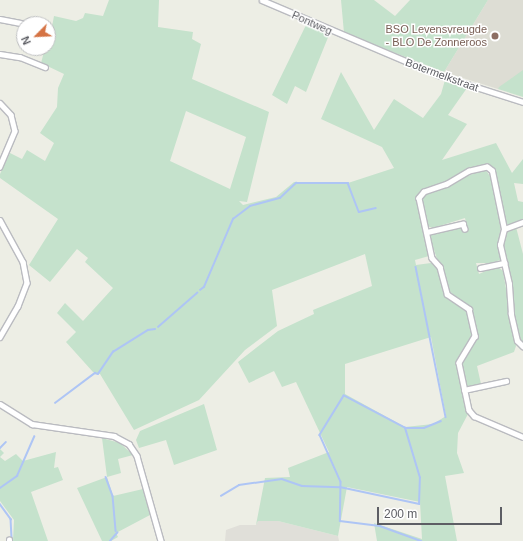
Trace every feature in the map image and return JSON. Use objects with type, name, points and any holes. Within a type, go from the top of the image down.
[{"type":"street","name":"Pontweg","points":[[262,0],[340,35]]},
{"type":"street","points":[[0,18],[16,22]]},
{"type":"street","name":"Botermelkstraat","points":[[340,35],[439,75],[523,102]]},
{"type":"street","points":[[0,54],[20,57],[45,67]]},
{"type":"street","points":[[0,103],[11,115],[15,131],[0,168]]},
{"type":"street","points":[[523,347],[517,341],[500,239],[504,229],[493,174],[486,167],[469,171],[447,184],[421,194],[432,258],[440,266],[447,294],[469,309],[475,336],[458,364],[468,410],[474,416],[523,437]]},
{"type":"street","points":[[0,220],[23,262],[27,278],[26,291],[0,337]]},
{"type":"street","points":[[504,229],[523,222]]},
{"type":"street","points":[[427,232],[462,224],[465,229]]},
{"type":"street","points":[[480,268],[504,263]]},
{"type":"street","points":[[464,390],[506,381]]},
{"type":"street","points":[[0,404],[32,424],[114,436],[129,444],[137,456],[161,541]]},
{"type":"shaded area","name":"BSO Levensvreugde - BLO De Zonneroos","points":[[488,0],[523,0],[523,72],[498,89],[444,72]]},
{"type":"shaded area","points":[[258,521],[278,521],[338,536],[339,541],[225,541],[226,530],[240,525],[256,525]]},
{"type":"green space","points":[[109,0],[159,0],[158,27],[193,32],[192,39],[201,44],[192,79],[269,112],[247,202],[239,201],[243,205],[276,197],[294,182],[348,183],[394,168],[382,147],[321,119],[341,72],[374,130],[394,99],[423,118],[441,94],[445,80],[467,88],[448,115],[467,124],[442,160],[496,143],[512,173],[523,159],[523,184],[514,183],[518,201],[523,202],[523,220],[509,225],[504,222],[490,167],[483,165],[418,195],[429,256],[415,260],[416,265],[431,263],[439,268],[443,288],[466,309],[472,336],[456,364],[468,414],[458,433],[457,453],[464,473],[445,476],[457,541],[377,541],[374,523],[422,539],[420,502],[347,487],[338,536],[278,521],[258,521],[256,525],[265,478],[290,477],[288,468],[329,452],[296,382],[282,387],[274,371],[249,383],[238,362],[278,331],[314,314],[313,310],[372,286],[365,254],[272,290],[277,326],[245,350],[199,400],[134,430],[100,374],[93,372],[66,342],[76,332],[57,313],[65,303],[83,321],[113,288],[85,262],[88,258],[77,249],[50,282],[29,265],[58,219],[0,178],[0,174],[10,153],[22,159],[27,150],[45,161],[54,143],[40,133],[57,107],[58,88],[64,74],[41,63],[43,56],[56,56],[56,16],[76,21],[83,18],[85,13],[103,16]],"holes":[[[186,111],[246,137],[230,189],[170,161]],[[431,337],[446,416],[433,424],[405,427],[345,394],[345,364]]]},
{"type":"green space","points":[[341,0],[374,0],[395,16],[410,0],[488,0],[444,72],[344,33]]},
{"type":"green space","points":[[306,25],[329,35],[306,92],[295,86],[287,104],[272,95]]},
{"type":"green space","points":[[523,70],[523,97],[498,89],[499,87]]},
{"type":"green space","points":[[485,169],[492,179],[500,220],[501,255],[500,260],[491,263],[476,263],[479,274],[497,266],[503,271],[516,346],[514,352],[477,366],[481,384],[469,387],[465,384],[460,365],[474,342],[471,310],[447,289],[430,238],[432,233],[461,227],[468,232],[465,218],[433,228],[427,226],[421,199],[426,193]]},
{"type":"green space","points":[[516,227],[523,254],[523,344],[518,337],[513,315],[514,300],[502,236]]},
{"type":"green space","points":[[204,404],[217,450],[174,465],[166,440],[139,448],[136,440],[140,431]]},
{"type":"green space","points":[[102,438],[120,443],[133,455],[118,459],[121,473],[107,477]]},
{"type":"green space","points":[[0,449],[4,453],[0,457]]},
{"type":"green space","points":[[56,452],[54,468],[58,467],[63,480],[31,492],[48,541],[13,541],[14,520],[0,501],[0,457],[5,461],[16,454],[23,461]]},
{"type":"green space","points":[[107,477],[113,496],[143,489],[150,515],[116,533],[118,537],[111,541],[102,541],[77,488]]},
{"type":"waterway","points":[[200,290],[204,287],[233,219],[250,206],[280,198],[296,183],[348,183],[359,212],[376,208]]},
{"type":"waterway","points":[[416,267],[446,417]]},
{"type":"waterway","points":[[158,327],[197,293]]},
{"type":"waterway","points":[[55,403],[95,373],[98,374],[113,352],[148,330],[155,329]]},
{"type":"waterway","points":[[405,428],[344,396],[320,435],[341,482],[340,521],[380,526],[421,541]]},
{"type":"waterway","points":[[221,496],[239,485],[282,479],[302,486],[340,487],[419,504],[420,478],[405,428],[424,428],[441,421]]},
{"type":"waterway","points":[[0,488],[17,476],[34,437]]},
{"type":"waterway","points":[[0,448],[6,442]]},
{"type":"waterway","points":[[106,477],[113,496],[116,531]]},
{"type":"waterway","points":[[0,504],[11,519],[12,541]]},
{"type":"waterway","points":[[110,541],[117,533]]},
{"type":"place","name":"BSO Levensvreugde - BLO De Zonneroos","points":[[495,36]]}]
